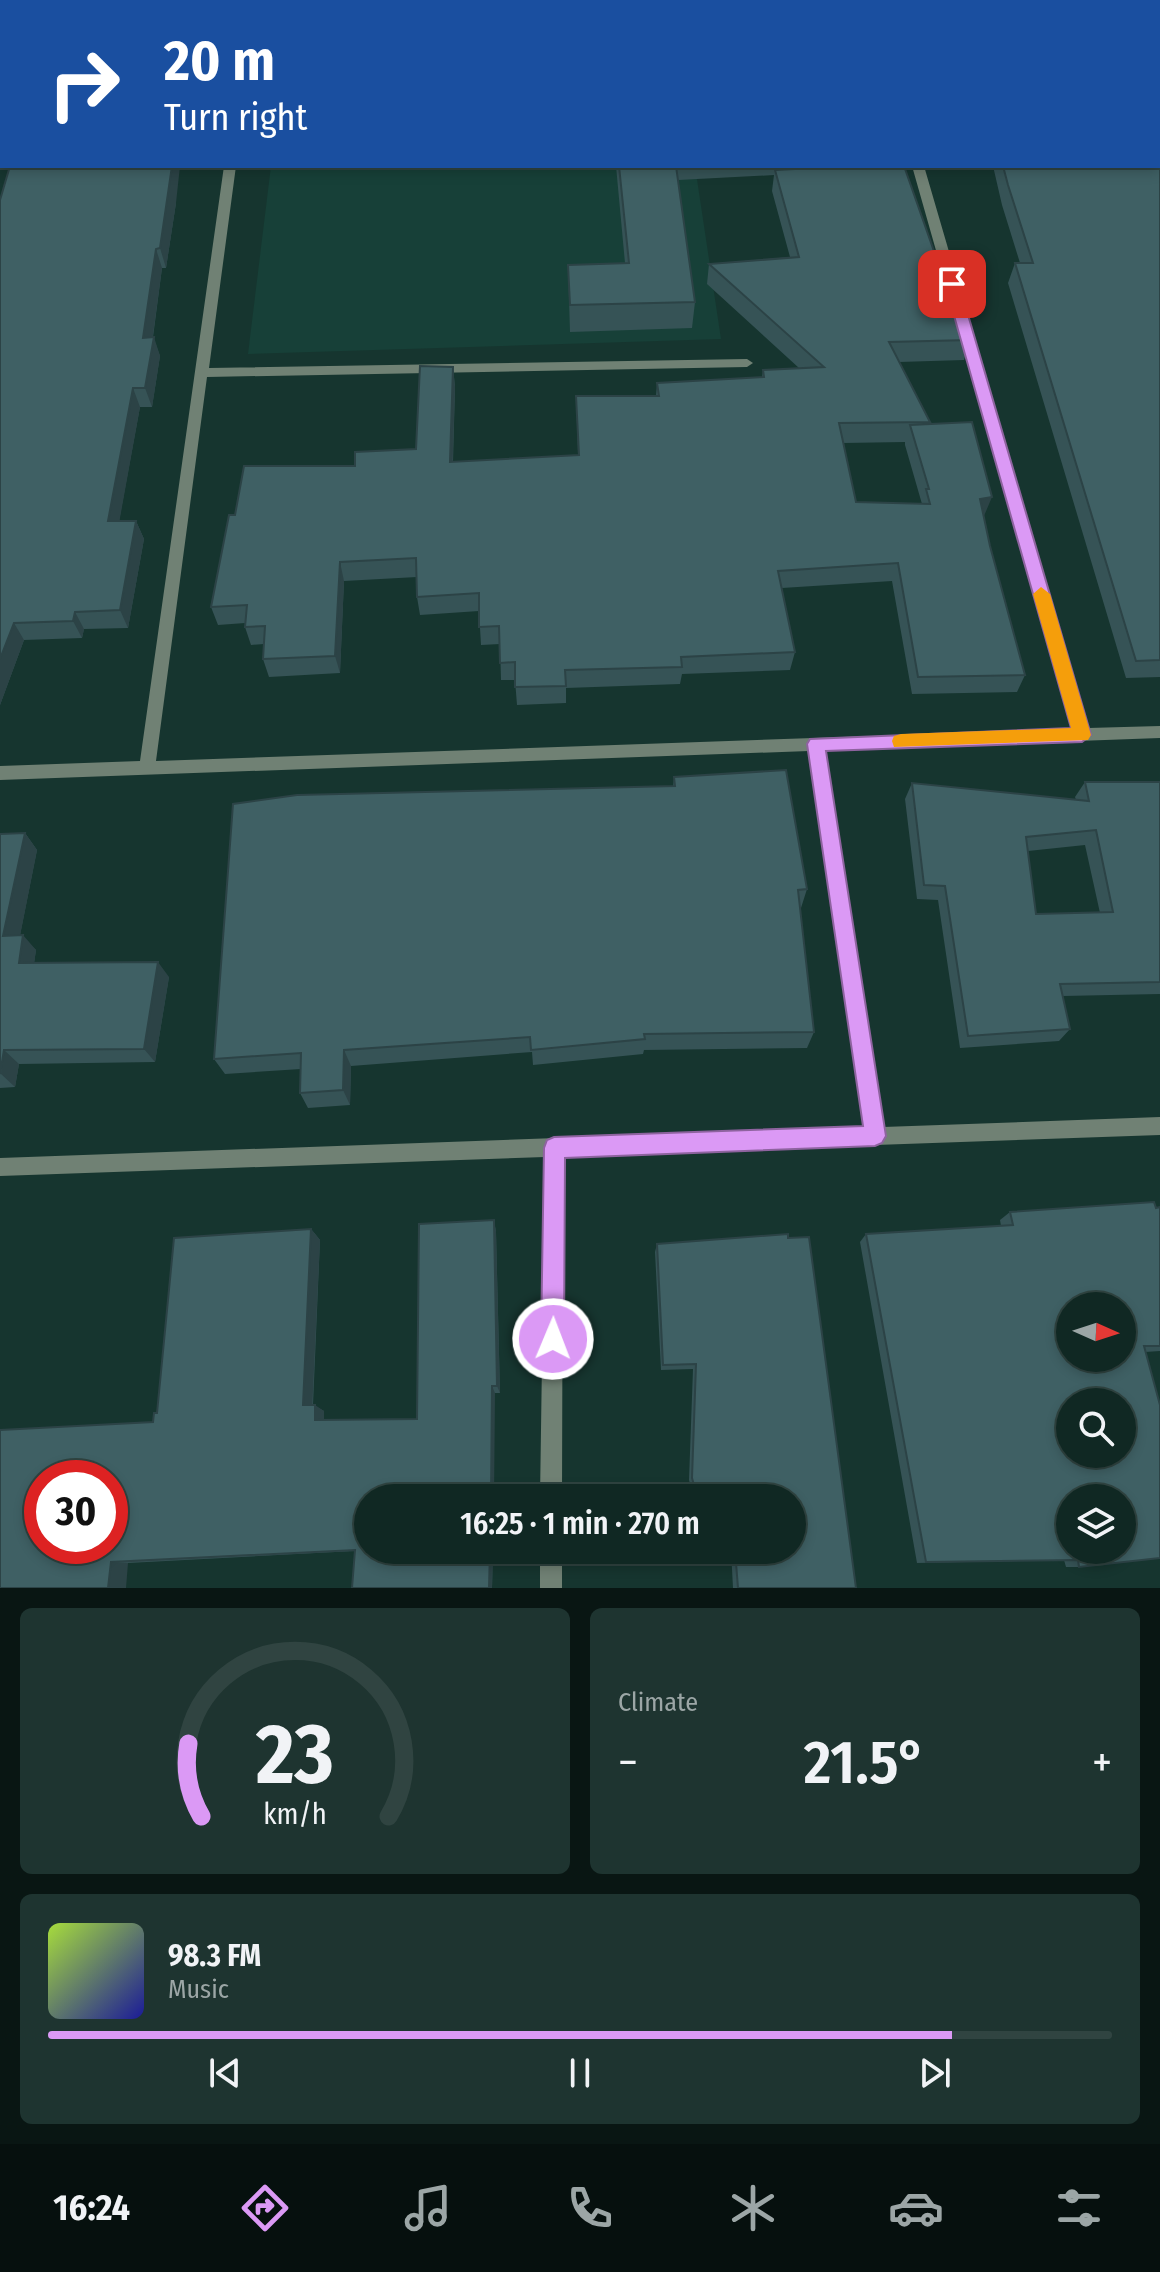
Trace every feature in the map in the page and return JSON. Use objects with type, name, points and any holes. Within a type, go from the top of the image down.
[{"type":"street","points":[[147,768],[230,168]]},
{"type":"street","points":[[919,168],[1082,735]]},
{"type":"street","points":[[202,373],[747,363]]},
{"type":"street","points":[[0,773],[1160,732]]},
{"type":"street","points":[[816,744],[875,1136]]},
{"type":"street","points":[[0,1167],[1160,1126]]},
{"type":"street","points":[[551,1484],[554,1148]]},
{"type":"street","points":[[551,1564],[551,1588]]},
{"type":"shaded area","points":[[271,168],[695,168],[721,339],[248,354]]},
{"type":"building","points":[[9,168],[172,168],[143,338],[154,337],[145,388],[133,388],[108,521],[136,521],[120,610],[75,612],[73,621],[14,623],[0,659],[0,200]]},
{"type":"building","points":[[619,168],[676,168],[695,302],[570,305],[568,265],[629,263]]},
{"type":"building","points":[[905,168],[942,274],[947,273],[970,340],[889,342],[930,422],[839,423],[856,502],[930,504],[926,489],[929,489],[910,425],[972,422],[992,497],[980,499],[1025,675],[918,677],[898,563],[778,571],[795,652],[681,657],[682,667],[565,670],[566,686],[515,687],[515,662],[500,663],[499,626],[479,627],[479,593],[417,597],[416,558],[340,562],[335,656],[263,659],[265,626],[245,627],[247,605],[211,607],[229,515],[235,515],[244,466],[355,466],[355,452],[416,449],[420,366],[453,367],[450,462],[579,455],[576,396],[659,396],[657,383],[764,377],[763,370],[824,367],[709,264],[799,257],[775,170]]},
{"type":"building","points":[[1004,168],[1160,168],[1160,660],[1136,661],[1015,263],[1033,263]]},
{"type":"building","points":[[786,770],[807,889],[798,890],[814,1032],[644,1034],[645,1039],[531,1050],[530,1037],[344,1050],[343,1090],[300,1093],[301,1053],[214,1059],[233,804],[297,795],[675,786],[674,777]]},
{"type":"building","points":[[1085,782],[1160,782],[1160,982],[1060,984],[1070,1029],[968,1036],[945,886],[924,885],[912,783],[1089,801]],"holes":[[[1096,830],[1113,912],[1036,914],[1026,837]]]},
{"type":"building","points":[[25,833],[3,936],[23,935],[19,963],[158,962],[144,1049],[4,1050],[0,1074],[0,834]]},
{"type":"building","points":[[1154,1202],[1156,1208],[1160,1207],[1160,1346],[1144,1346],[1160,1405],[1160,1558],[1136,1561],[1136,1484],[1056,1484],[1056,1560],[926,1562],[866,1234],[1013,1225],[1010,1212]]},
{"type":"building","points":[[494,1220],[497,1386],[492,1386],[491,1484],[354,1484],[354,1550],[128,1561],[128,1460],[24,1460],[24,1564],[111,1564],[108,1588],[0,1588],[0,1430],[153,1422],[154,1413],[157,1413],[174,1238],[311,1229],[303,1405],[315,1405],[315,1420],[417,1419],[419,1224]]},
{"type":"building","points":[[788,1234],[788,1238],[809,1237],[856,1588],[738,1588],[736,1564],[806,1564],[806,1484],[694,1484],[696,1364],[663,1365],[657,1244]]},
{"type":"building","points":[[354,1563],[490,1564],[489,1588],[352,1588]]},
{"type":"building","points":[[1079,1564],[1106,1564],[1079,1567]]},
{"type":"slow traffic","points":[[901,741],[1082,735],[1041,594]]},
{"type":"route","points":[[553,1339],[554,1148],[875,1136],[816,744],[1082,735],[952,284]]}]
